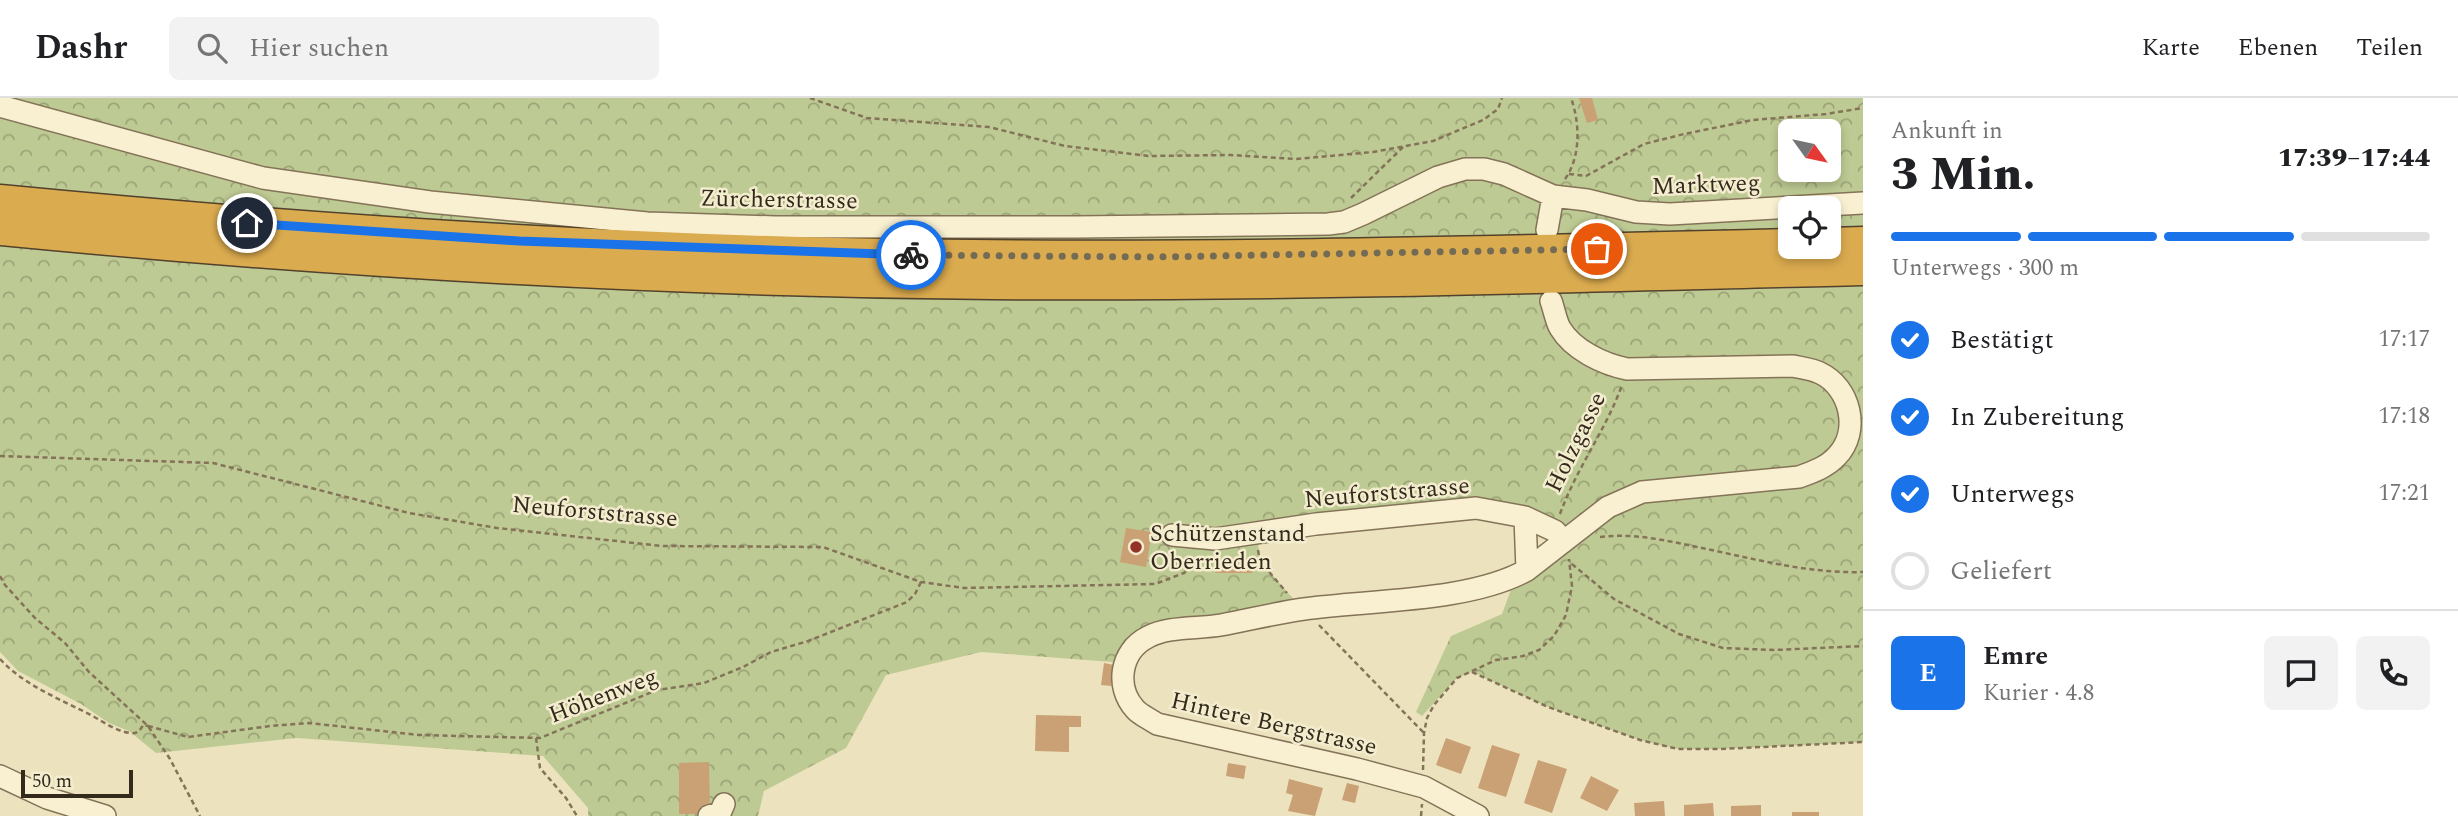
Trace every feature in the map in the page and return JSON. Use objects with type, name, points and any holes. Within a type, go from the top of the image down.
[{"type":"highway","points":[[0,201],[144,215],[464,238],[835,254],[1155,257],[1778,245]]},
{"type":"highway","points":[[0,229],[151,244],[481,266],[839,280],[1299,282],[1863,270]]},
{"type":"highway","points":[[1841,244],[1863,243]]},
{"type":"street","name":"Zürcherstrasse","points":[[0,106],[263,178],[430,202],[647,222],[775,227],[1328,224],[1344,222],[1438,177],[1465,169],[1484,169],[1504,174],[1553,196]]},
{"type":"street","name":"Marktweg","points":[[1553,196],[1587,200],[1636,212],[1670,214],[1863,203]]},
{"type":"street","points":[[1547,230],[1553,196]]},
{"type":"street","name":"Hintere Bergstrasse","points":[[1478,816],[1424,787],[1357,769],[1157,724],[1136,710],[1123,691],[1122,675],[1126,660],[1145,638],[1157,633],[1303,610],[1484,587],[1527,570],[1559,536],[1608,507],[1643,492],[1799,477],[1822,468],[1839,455],[1850,432],[1849,405],[1839,387],[1820,372],[1793,366],[1627,369],[1610,365],[1579,348],[1560,328],[1551,301]]},
{"type":"street","name":"Neuforststrasse","points":[[1172,534],[1215,539],[1316,524],[1476,509],[1525,517],[1559,536]]},
{"type":"street","points":[[1525,517],[1527,570]]},
{"type":"street","points":[[0,776],[47,798],[105,816]]},
{"type":"path","points":[[810,98],[867,118],[989,127],[1065,146],[1149,156],[1231,155],[1296,159],[1373,152],[1433,141],[1483,120],[1498,109],[1502,98]]},
{"type":"path","points":[[1553,196],[1569,174],[1578,138],[1577,118],[1571,98]]},
{"type":"path","points":[[1569,174],[1586,176],[1643,144],[1684,134],[1753,120],[1863,108]]},
{"type":"path","points":[[1328,224],[1337,210],[1404,146]]},
{"type":"path","name":"Holzgasse","points":[[1559,536],[1568,493],[1613,409],[1627,369]]},
{"type":"path","name":"Neuforststrasse","points":[[0,456],[213,463],[408,513],[497,528],[662,546],[823,547],[921,582],[964,588],[1155,584],[1184,573]]},
{"type":"path","points":[[1590,538],[1623,534],[1840,573],[1863,572]]},
{"type":"path","points":[[1424,787],[1424,733],[1434,705],[1457,678],[1496,660],[1523,656],[1539,650],[1554,636],[1566,615],[1572,586],[1571,563],[1559,536]]},
{"type":"path","points":[[1260,561],[1303,610],[1424,733]]},
{"type":"path","points":[[1571,563],[1614,599],[1679,634],[1723,649],[1775,650],[1863,646]]},
{"type":"path","points":[[0,576],[34,618],[65,643],[89,672],[148,726],[170,759],[200,816]]},
{"type":"path","name":"Höhenweg","points":[[148,726],[188,737],[309,723],[419,735],[540,738],[657,690],[704,683],[771,652],[808,641],[906,602],[915,594],[921,582]]},
{"type":"path","points":[[0,659],[29,682],[106,724],[132,734],[143,726],[148,726]]},
{"type":"path","points":[[1472,672],[1548,708],[1640,740],[1678,749],[1721,750],[1863,742]]},
{"type":"path","points":[[536,738],[540,768],[566,798],[577,816]]},
{"type":"green space","points":[[0,98],[1863,98],[1863,226],[1841,227],[1841,196],[1778,196],[1778,229],[1722,231],[1723,290],[1863,286],[1863,742],[1678,749],[1640,740],[1548,707],[1472,672],[1457,678],[1422,716],[1416,712],[1451,636],[1502,614],[1516,576],[1564,541],[1504,512],[1257,533],[1260,561],[1303,610],[1146,624],[1113,662],[981,652],[886,675],[846,748],[764,791],[758,816],[588,816],[588,808],[543,756],[297,738],[156,753],[129,731],[109,723],[81,704],[18,671],[0,652]]},
{"type":"building","points":[[1579,98],[1592,98],[1598,120],[1587,123]]},
{"type":"building","name":"Schützenstand Oberrieden","points":[[1126,528],[1152,532],[1146,567],[1120,562]]},
{"type":"building","points":[[1215,558],[1253,558],[1253,573],[1215,573]]},
{"type":"building","points":[[1104,663],[1114,665],[1111,686],[1101,685]]},
{"type":"building","points":[[1036,715],[1081,716],[1081,727],[1069,727],[1069,752],[1035,751]]},
{"type":"building","points":[[1446,738],[1471,747],[1461,774],[1436,765]]},
{"type":"building","points":[[1492,745],[1520,754],[1506,797],[1478,788]]},
{"type":"building","points":[[1538,760],[1567,769],[1552,813],[1524,803]]},
{"type":"building","points":[[709,762],[710,814],[679,814],[679,763]]},
{"type":"building","points":[[1228,763],[1246,766],[1244,779],[1226,776]]},
{"type":"building","points":[[1591,776],[1619,790],[1607,811],[1580,798]]},
{"type":"building","points":[[1289,779],[1323,788],[1315,816],[1288,811],[1293,795],[1286,793]]},
{"type":"building","points":[[1347,783],[1359,786],[1355,803],[1342,800]]},
{"type":"building","points":[[1664,801],[1665,816],[1635,816],[1634,803]]},
{"type":"building","points":[[1713,803],[1714,816],[1684,816],[1684,805]]},
{"type":"building","points":[[1761,805],[1761,816],[1731,816],[1731,806]]},
{"type":"building","points":[[1792,812],[1819,812],[1819,816],[1792,816]]},
{"type":"way so far","points":[[911,255],[1155,257],[1597,249]]},
{"type":"place","name":"Schützenstand Oberrieden","points":[[1136,547]]},
{"type":"route","points":[[247,223],[519,241],[911,255]]}]
